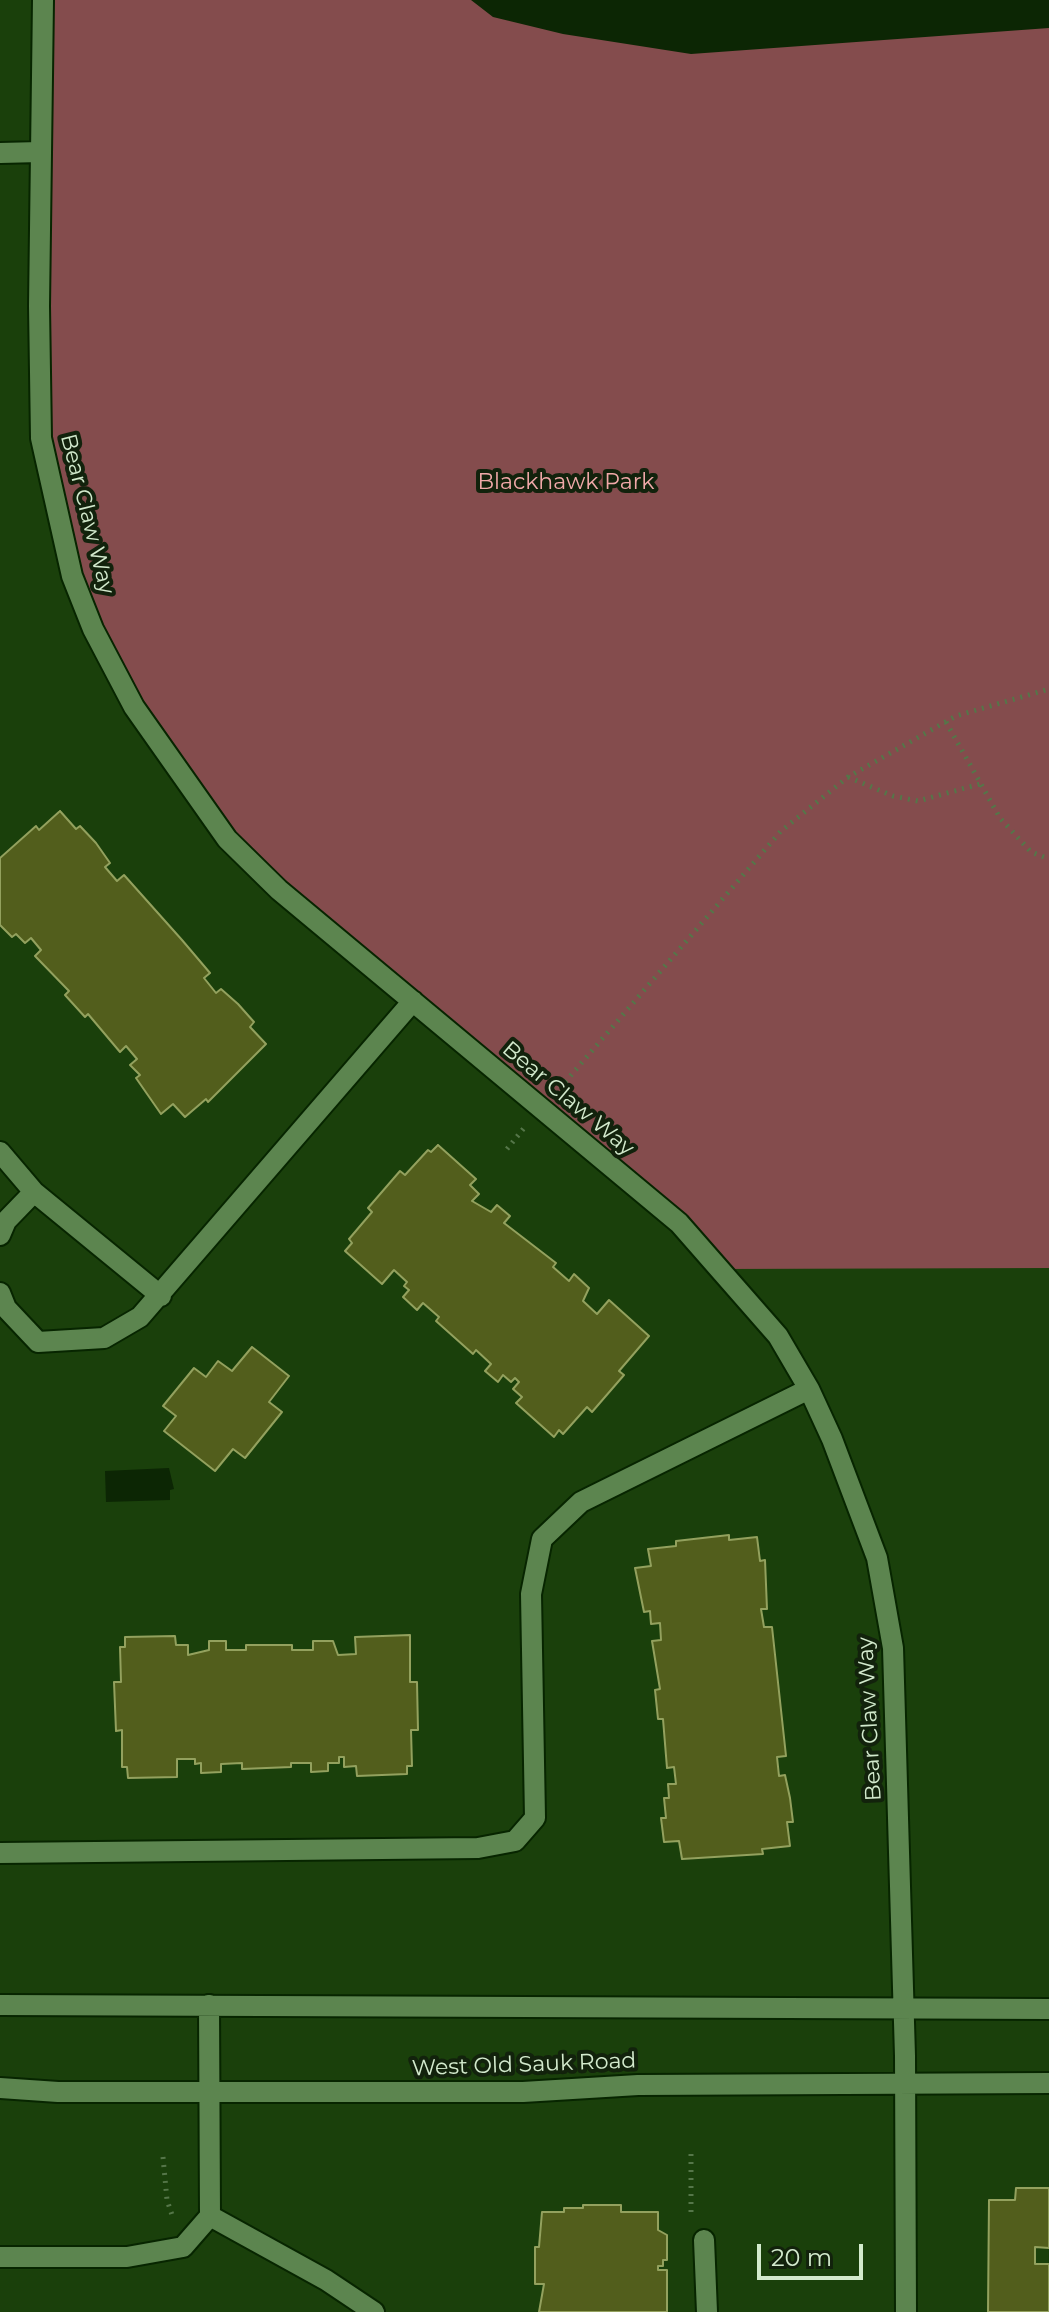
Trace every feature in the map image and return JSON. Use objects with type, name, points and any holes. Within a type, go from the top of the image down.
[{"type":"street","name":"Bear Claw Way","points":[[43,0],[41,438],[72,576],[93,629],[134,707],[227,839],[279,890],[679,1223],[778,1336],[809,1389],[877,1558],[893,1648],[904,2011],[906,2312]]},
{"type":"street","points":[[0,153],[40,152]]},
{"type":"street","points":[[0,1293],[6,1308],[38,1342],[104,1338],[140,1317],[413,1001]]},
{"type":"street","points":[[0,1152],[34,1192],[161,1296]]},
{"type":"street","points":[[0,1235],[6,1221],[34,1192]]},
{"type":"street","points":[[0,1853],[478,1848],[515,1841],[535,1818],[531,1594],[542,1539],[581,1502],[809,1389]]},
{"type":"street","points":[[0,2005],[904,2011],[1049,2009]]},
{"type":"street","points":[[0,2257],[127,2257],[183,2247],[210,2216],[209,2005]]},
{"type":"street","name":"West Old Sauk Road","points":[[0,2088],[523,2092],[638,2085],[1049,2083]]},
{"type":"street","points":[[210,2216],[326,2280],[374,2312]]},
{"type":"street","points":[[704,2240],[707,2312]]},
{"type":"path","points":[[507,1149],[781,831],[848,777],[946,722],[1000,701],[1049,689]]},
{"type":"path","points":[[946,722],[1000,818],[1021,844],[1049,859]]},
{"type":"path","points":[[848,777],[893,796],[918,801],[980,784]]},
{"type":"path","points":[[163,2157],[167,2200],[175,2222]]},
{"type":"green space","name":"Blackhawk Park","points":[[43,0],[1049,0],[1049,1268],[719,1269],[227,839],[93,629],[41,438]]},
{"type":"shaded area","points":[[471,0],[1049,0],[1049,28],[691,54],[563,34],[493,17]]},
{"type":"shaded area","points":[[169,1468],[174,1489],[170,1490],[170,1500],[106,1502],[105,1471]]},
{"type":"building","points":[[60,811],[76,829],[80,826],[96,843],[110,863],[105,867],[117,881],[124,875],[182,940],[210,973],[204,978],[216,993],[221,989],[238,1004],[254,1022],[250,1027],[266,1044],[208,1102],[206,1099],[185,1117],[173,1104],[161,1114],[136,1078],[140,1075],[130,1065],[137,1059],[126,1046],[120,1052],[88,1014],[85,1017],[65,995],[69,991],[35,956],[41,950],[31,938],[25,943],[16,934],[12,937],[0,925],[0,858],[36,826],[39,830]]},
{"type":"building","points":[[438,1145],[476,1179],[470,1185],[479,1194],[472,1201],[491,1212],[497,1205],[510,1216],[504,1223],[556,1263],[553,1267],[569,1281],[574,1274],[589,1288],[583,1301],[597,1314],[609,1300],[649,1336],[619,1371],[624,1375],[592,1412],[587,1407],[563,1434],[559,1430],[554,1437],[516,1403],[522,1397],[513,1389],[519,1382],[515,1378],[511,1382],[503,1375],[498,1382],[485,1371],[491,1364],[476,1350],[473,1354],[436,1321],[439,1317],[423,1303],[417,1310],[403,1297],[409,1290],[404,1286],[407,1282],[394,1270],[382,1284],[345,1251],[352,1243],[349,1239],[372,1212],[368,1208],[400,1171],[405,1175],[428,1150],[431,1152]]},
{"type":"building","points":[[252,1347],[289,1376],[269,1402],[282,1412],[245,1458],[233,1449],[215,1471],[164,1431],[176,1416],[163,1406],[194,1368],[206,1377],[218,1361],[232,1371]]},
{"type":"building","points":[[729,1535],[729,1540],[757,1537],[760,1561],[765,1560],[767,1609],[761,1609],[764,1627],[772,1627],[786,1756],[777,1757],[779,1776],[785,1775],[790,1798],[793,1822],[787,1822],[790,1846],[762,1849],[763,1854],[682,1859],[679,1841],[664,1842],[661,1818],[666,1818],[664,1798],[669,1798],[668,1784],[676,1784],[674,1767],[667,1768],[663,1719],[658,1719],[655,1690],[660,1689],[652,1641],[661,1640],[660,1623],[651,1624],[650,1611],[644,1612],[635,1568],[651,1566],[648,1549],[676,1546],[676,1541]]},
{"type":"building","points":[[410,1635],[410,1682],[417,1682],[418,1730],[411,1730],[412,1766],[407,1766],[407,1774],[357,1776],[356,1766],[344,1767],[344,1757],[339,1757],[339,1763],[328,1763],[328,1771],[311,1772],[311,1763],[242,1769],[242,1763],[221,1764],[221,1772],[201,1773],[201,1763],[195,1764],[195,1759],[177,1759],[177,1777],[128,1778],[127,1767],[122,1767],[122,1730],[116,1731],[114,1682],[121,1682],[120,1647],[125,1647],[125,1637],[175,1636],[176,1645],[188,1645],[188,1655],[209,1650],[209,1641],[226,1641],[226,1650],[246,1650],[246,1645],[292,1645],[292,1650],[313,1650],[313,1641],[333,1641],[338,1655],[356,1654],[355,1637]]},
{"type":"building","points":[[1016,2188],[1049,2188],[1049,2248],[1035,2247],[1035,2264],[1049,2264],[1049,2312],[988,2312],[989,2200],[1015,2200]]},
{"type":"building","points":[[583,2205],[621,2205],[621,2212],[658,2212],[658,2230],[667,2235],[667,2260],[663,2260],[663,2266],[658,2266],[658,2270],[667,2270],[667,2312],[539,2312],[544,2284],[535,2284],[535,2247],[539,2247],[542,2212],[564,2212],[564,2208],[583,2208]]}]
